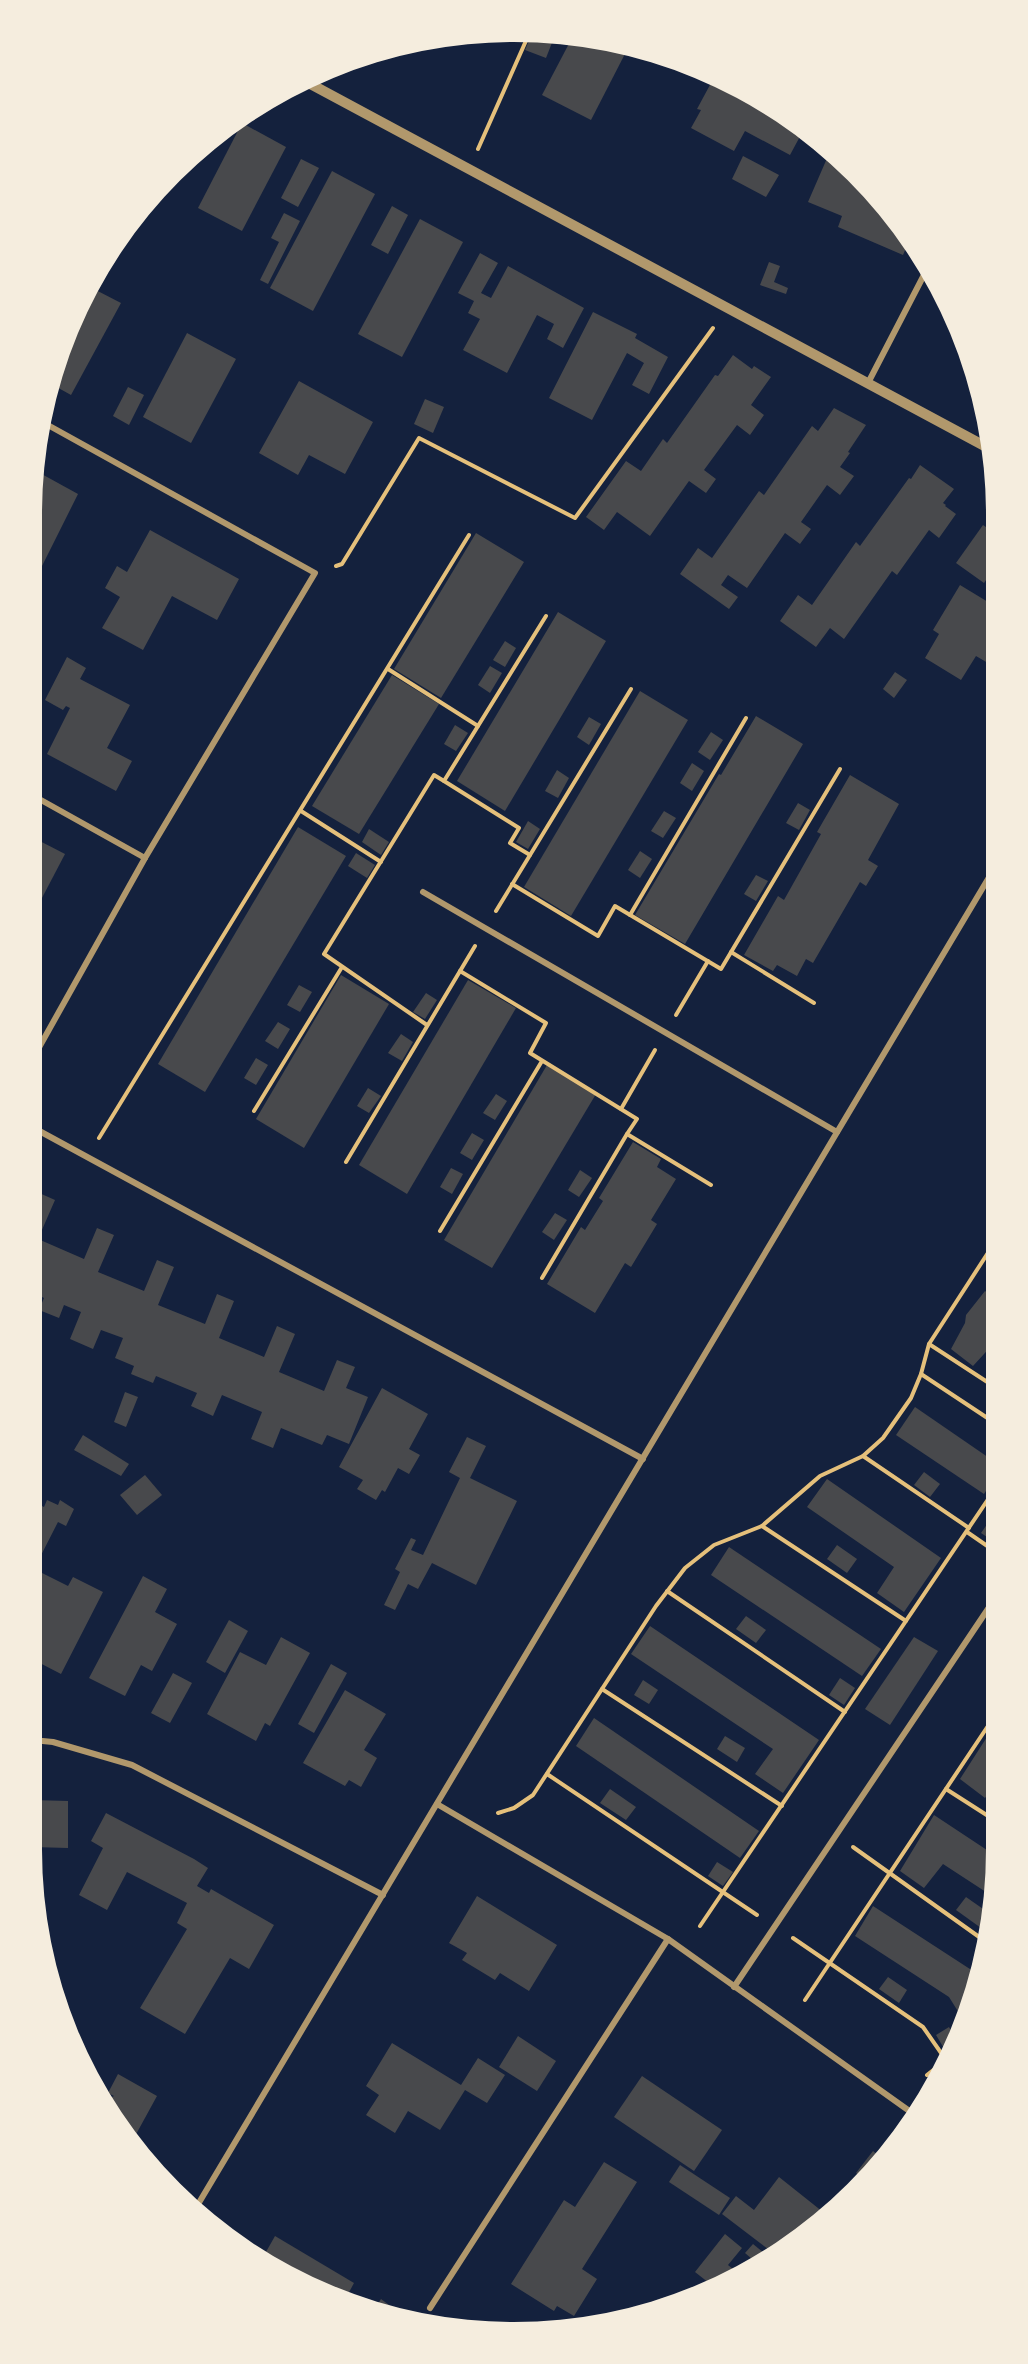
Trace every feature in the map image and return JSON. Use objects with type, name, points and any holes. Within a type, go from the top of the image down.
[{"type":"street","points":[[315,86],[981,444]]},
{"type":"street","points":[[868,383],[923,277]]},
{"type":"street","points":[[42,1042],[145,858],[315,573],[50,426]]},
{"type":"street","points":[[42,801],[145,858]]},
{"type":"street","points":[[200,2202],[986,882]]},
{"type":"street","points":[[423,892],[837,1132]]},
{"type":"street","points":[[42,1132],[643,1459]]},
{"type":"street","points":[[734,1987],[986,1612]]},
{"type":"street","points":[[42,1741],[53,1742],[132,1765],[383,1895]]},
{"type":"street","points":[[437,1804],[668,1939],[908,2110]]},
{"type":"street","points":[[430,2308],[668,1939]]},
{"type":"path","points":[[469,170],[525,42]]},
{"type":"path","points":[[315,573],[342,564],[419,438],[575,518],[728,308]]},
{"type":"path","points":[[88,1157],[469,535]]},
{"type":"path","points":[[444,781],[546,616]]},
{"type":"path","points":[[388,669],[478,726]]},
{"type":"path","points":[[630,915],[746,717]]},
{"type":"path","points":[[512,884],[598,936],[615,906],[721,969],[840,769]]},
{"type":"path","points":[[427,1025],[324,954],[434,775],[519,828],[510,843],[530,855]]},
{"type":"path","points":[[301,812],[381,862]]},
{"type":"path","points":[[731,952],[814,1003]]},
{"type":"path","points":[[254,1111],[342,967]]},
{"type":"path","points":[[460,971],[546,1023],[530,1053],[637,1119],[542,1278]]},
{"type":"path","points":[[440,1231],[542,1061]]},
{"type":"path","points":[[627,1134],[711,1185]]},
{"type":"path","points":[[469,1822],[514,1808],[533,1795],[667,1591],[685,1568],[714,1545],[762,1526],[820,1476],[863,1456],[883,1438],[911,1398],[921,1374],[929,1344],[986,1256]]},
{"type":"path","points":[[929,1344],[986,1381]]},
{"type":"path","points":[[921,1374],[986,1417]]},
{"type":"path","points":[[863,1456],[986,1544]]},
{"type":"path","points":[[700,1926],[986,1503]]},
{"type":"path","points":[[762,1526],[907,1621]]},
{"type":"path","points":[[667,1591],[845,1712]]},
{"type":"path","points":[[602,1689],[782,1806]]},
{"type":"path","points":[[805,2000],[986,1729]]},
{"type":"path","points":[[946,1789],[986,1815]]},
{"type":"path","points":[[836,1835],[978,1936]]},
{"type":"building","points":[[528,42],[552,44],[546,58],[525,50]]},
{"type":"building","points":[[568,45],[624,55],[591,120],[542,95]]},
{"type":"building","points":[[710,85],[750,105],[799,138],[790,155],[745,131],[734,151],[691,128],[701,110],[697,109]]},
{"type":"building","points":[[247,126],[286,147],[242,231],[198,208],[237,133]]},
{"type":"building","points":[[743,156],[779,175],[766,197],[732,179]]},
{"type":"building","points":[[301,159],[319,168],[298,207],[281,198]]},
{"type":"building","points":[[826,160],[869,203],[905,251],[903,255],[838,227],[842,216],[808,202]]},
{"type":"building","points":[[332,171],[375,194],[313,311],[270,288]]},
{"type":"building","points":[[392,206],[408,215],[388,254],[371,245]]},
{"type":"building","points":[[284,213],[300,221],[268,284],[260,280],[279,242],[271,238]]},
{"type":"building","points":[[420,219],[463,242],[402,357],[358,334]]},
{"type":"building","points":[[480,253],[498,263],[481,293],[491,298],[508,266],[584,308],[563,348],[547,339],[554,324],[537,315],[507,373],[463,350],[480,319],[468,313],[474,301],[458,293]]},
{"type":"building","points":[[769,262],[780,266],[774,282],[788,288],[786,294],[760,285]]},
{"type":"building","points":[[98,291],[121,303],[71,395],[59,388],[78,333]]},
{"type":"building","points":[[593,312],[637,334],[635,338],[668,357],[649,394],[632,385],[644,363],[627,353],[592,420],[549,398]]},
{"type":"building","points":[[187,333],[236,359],[191,443],[143,417]]},
{"type":"building","points":[[733,355],[752,369],[754,366],[771,377],[751,405],[764,415],[750,435],[737,425],[704,470],[716,479],[706,493],[689,481],[650,536],[617,512],[604,530],[586,517],[626,461],[641,471],[663,439],[667,443],[715,375],[718,376]]},
{"type":"building","points":[[299,381],[373,422],[345,474],[309,455],[298,475],[259,453]]},
{"type":"building","points":[[128,387],[144,395],[129,425],[113,416]]},
{"type":"building","points":[[425,399],[444,407],[433,433],[414,424]]},
{"type":"building","points":[[834,408],[866,425],[840,467],[854,476],[840,495],[827,485],[801,522],[811,529],[800,544],[785,533],[747,588],[728,575],[721,585],[738,597],[729,609],[680,574],[698,548],[712,558],[759,491],[764,495],[812,426],[818,431]]},
{"type":"building","points":[[920,465],[954,489],[943,503],[956,514],[939,538],[929,530],[897,575],[892,571],[844,639],[830,628],[816,647],[780,621],[798,595],[812,605],[856,542],[860,546]]},
{"type":"building","points":[[44,475],[78,494],[42,566]]},
{"type":"building","points":[[983,525],[986,527],[986,580],[984,583],[956,563]]},
{"type":"building","points":[[150,530],[239,579],[217,620],[172,596],[143,650],[102,628],[120,597],[105,588],[117,566],[127,572]]},
{"type":"building","points":[[476,533],[524,562],[441,698],[394,669]]},
{"type":"building","points":[[960,585],[986,601],[986,662],[976,656],[961,680],[925,658],[939,634],[933,630]]},
{"type":"building","points":[[558,612],[606,641],[505,811],[457,781]]},
{"type":"building","points":[[505,641],[516,648],[505,667],[493,660]]},
{"type":"building","points":[[67,657],[86,668],[80,679],[130,705],[107,748],[132,761],[116,791],[47,754],[70,708],[66,706],[63,710],[45,700]]},
{"type":"building","points":[[490,666],[502,673],[490,693],[478,685]]},
{"type":"building","points":[[895,672],[907,680],[894,698],[883,689]]},
{"type":"building","points":[[392,675],[439,704],[359,834],[312,806]]},
{"type":"building","points":[[640,691],[688,720],[571,916],[524,887]]},
{"type":"building","points":[[756,716],[803,744],[685,944],[635,915]]},
{"type":"building","points":[[589,717],[601,724],[589,745],[577,737]]},
{"type":"building","points":[[455,725],[468,733],[456,751],[444,744]]},
{"type":"building","points":[[711,732],[723,740],[710,760],[698,752]]},
{"type":"building","points":[[692,763],[704,771],[692,791],[680,783]]},
{"type":"building","points":[[557,770],[569,778],[558,798],[545,791]]},
{"type":"building","points":[[850,775],[899,804],[868,860],[878,866],[866,886],[860,882],[813,963],[806,959],[797,976],[777,965],[773,971],[744,955],[778,896],[784,900],[821,834],[817,832]]},
{"type":"building","points":[[798,803],[810,810],[799,830],[786,823]]},
{"type":"building","points":[[664,811],[676,818],[663,838],[651,831]]},
{"type":"building","points":[[528,821],[540,829],[528,849],[516,842]]},
{"type":"building","points":[[298,827],[346,856],[205,1092],[158,1064]]},
{"type":"building","points":[[369,829],[389,842],[381,855],[362,842]]},
{"type":"building","points":[[42,842],[65,854],[42,898]]},
{"type":"building","points":[[640,851],[652,859],[640,878],[628,870]]},
{"type":"building","points":[[356,853],[375,865],[367,878],[348,866]]},
{"type":"building","points":[[756,875],[768,881],[756,901],[744,894]]},
{"type":"building","points":[[341,975],[389,1004],[304,1148],[256,1119]]},
{"type":"building","points":[[468,980],[516,1008],[407,1194],[359,1165]]},
{"type":"building","points":[[299,985],[312,992],[300,1012],[287,1005]]},
{"type":"building","points":[[426,993],[437,1000],[425,1019],[413,1012]]},
{"type":"building","points":[[278,1022],[290,1029],[278,1049],[265,1041]]},
{"type":"building","points":[[401,1034],[413,1042],[402,1061],[388,1053]]},
{"type":"building","points":[[256,1058],[268,1065],[256,1085],[244,1078]]},
{"type":"building","points":[[547,1065],[596,1094],[492,1268],[444,1240]]},
{"type":"building","points":[[368,1088],[381,1096],[369,1113],[357,1106]]},
{"type":"building","points":[[496,1094],[507,1101],[495,1120],[483,1113]]},
{"type":"building","points":[[472,1133],[484,1140],[472,1160],[460,1153]]},
{"type":"building","points":[[633,1142],[661,1159],[657,1167],[676,1179],[651,1220],[657,1224],[631,1267],[625,1263],[595,1313],[547,1284],[581,1227],[585,1230],[603,1201],[599,1198]]},
{"type":"building","points":[[451,1168],[463,1174],[452,1194],[440,1187]]},
{"type":"building","points":[[580,1170],[592,1178],[579,1197],[568,1190]]},
{"type":"building","points":[[42,1194],[55,1200],[42,1230]]},
{"type":"building","points":[[555,1213],[567,1220],[554,1240],[542,1232]]},
{"type":"building","points":[[97,1228],[114,1235],[98,1272],[144,1291],[157,1260],[174,1267],[158,1305],[205,1324],[217,1294],[234,1301],[219,1338],[264,1357],[277,1326],[295,1334],[279,1372],[324,1391],[337,1360],[355,1367],[346,1388],[368,1397],[349,1444],[327,1435],[322,1445],[281,1428],[273,1448],[251,1439],[262,1412],[222,1395],[213,1416],[191,1406],[197,1393],[156,1376],[153,1383],[131,1374],[134,1366],[115,1358],[123,1338],[101,1330],[93,1349],[70,1339],[81,1312],[64,1305],[59,1318],[42,1311],[44,1298],[42,1297],[42,1241],[84,1259]]},
{"type":"building","points":[[986,1292],[986,1352],[973,1366],[951,1349],[965,1323],[966,1315]]},
{"type":"building","points":[[382,1388],[428,1414],[409,1449],[420,1455],[409,1474],[398,1468],[385,1492],[382,1490],[376,1500],[357,1489],[363,1480],[339,1467]]},
{"type":"building","points":[[125,1392],[138,1397],[126,1427],[114,1422]]},
{"type":"building","points":[[915,1407],[986,1456],[986,1491],[984,1494],[896,1435]]},
{"type":"building","points":[[83,1435],[129,1464],[121,1476],[74,1450]]},
{"type":"building","points":[[467,1437],[486,1446],[470,1478],[517,1501],[476,1585],[432,1563],[418,1589],[408,1584],[395,1610],[384,1605],[400,1572],[395,1569],[411,1538],[416,1540],[411,1550],[423,1555],[460,1478],[449,1472]]},
{"type":"building","points":[[924,1472],[940,1484],[930,1497],[914,1485]]},
{"type":"building","points":[[145,1475],[162,1495],[137,1515],[120,1495]]},
{"type":"building","points":[[827,1479],[941,1558],[904,1612],[877,1593],[894,1567],[807,1507]]},
{"type":"building","points":[[47,1500],[58,1505],[60,1500],[74,1509],[66,1526],[58,1522],[42,1553],[42,1506],[44,1507]]},
{"type":"building","points":[[986,1526],[986,1536],[981,1533]]},
{"type":"building","points":[[837,1545],[857,1559],[847,1573],[827,1559]]},
{"type":"building","points":[[729,1547],[881,1649],[862,1676],[711,1575]]},
{"type":"building","points":[[42,1573],[68,1586],[73,1577],[103,1592],[61,1674],[42,1664]]},
{"type":"building","points":[[143,1576],[167,1589],[155,1612],[177,1624],[152,1671],[141,1665],[125,1696],[89,1678]]},
{"type":"building","points":[[746,1616],[766,1630],[756,1643],[736,1629]]},
{"type":"building","points":[[229,1620],[248,1631],[225,1673],[206,1662]]},
{"type":"building","points":[[650,1626],[819,1740],[783,1793],[755,1774],[773,1749],[631,1654]]},
{"type":"building","points":[[281,1637],[310,1653],[270,1726],[265,1723],[256,1741],[207,1714],[240,1652],[266,1665]]},
{"type":"building","points":[[914,1637],[938,1651],[890,1725],[865,1709]]},
{"type":"building","points":[[331,1664],[347,1673],[314,1733],[298,1724]]},
{"type":"building","points":[[173,1673],[192,1683],[170,1723],[151,1713]]},
{"type":"building","points":[[840,1678],[855,1688],[844,1705],[829,1695]]},
{"type":"building","points":[[643,1680],[658,1690],[649,1704],[634,1695]]},
{"type":"building","points":[[345,1690],[386,1714],[364,1750],[377,1758],[361,1787],[349,1780],[345,1786],[303,1763]]},
{"type":"building","points":[[594,1718],[759,1831],[740,1858],[576,1746]]},
{"type":"building","points":[[725,1736],[745,1748],[737,1762],[717,1749]]},
{"type":"building","points":[[986,1739],[986,1797],[960,1779]]},
{"type":"building","points":[[610,1789],[636,1807],[626,1820],[600,1803]]},
{"type":"building","points":[[42,1800],[68,1801],[68,1848],[42,1847]]},
{"type":"building","points":[[106,1813],[208,1868],[197,1886],[209,1893],[211,1889],[274,1925],[249,1969],[230,1958],[185,2034],[140,2008],[187,1929],[177,1923],[187,1903],[127,1872],[107,1910],[79,1895],[103,1848],[91,1841]]},
{"type":"building","points":[[934,1815],[986,1849],[984,1891],[943,1864],[924,1888],[900,1871]]},
{"type":"building","points":[[717,1862],[733,1872],[723,1886],[708,1876]]},
{"type":"building","points":[[477,1896],[557,1945],[529,1991],[500,1973],[495,1980],[462,1960],[467,1953],[449,1943]]},
{"type":"building","points":[[966,1897],[982,1908],[980,1927],[956,1910]]},
{"type":"building","points":[[873,1906],[971,1969],[958,2011],[949,1997],[855,1936]]},
{"type":"building","points":[[888,1977],[907,1990],[899,2003],[879,1989]]},
{"type":"building","points":[[949,2027],[951,2030],[943,2046],[936,2035]]},
{"type":"building","points":[[518,2036],[556,2061],[537,2091],[499,2067]]},
{"type":"building","points":[[392,2043],[461,2085],[478,2058],[505,2075],[487,2103],[465,2090],[440,2130],[408,2111],[395,2133],[366,2115],[379,2095],[366,2086]]},
{"type":"building","points":[[118,2074],[157,2096],[137,2133],[112,2097],[114,2096],[109,2092]]},
{"type":"building","points":[[642,2076],[722,2130],[694,2171],[614,2117]]},
{"type":"building","points":[[873,2151],[875,2153],[857,2174]]},
{"type":"building","points":[[604,2162],[637,2182],[582,2269],[597,2279],[574,2316],[557,2306],[554,2311],[511,2284],[564,2200],[575,2207]]},
{"type":"building","points":[[680,2165],[730,2198],[719,2215],[669,2182]]},
{"type":"building","points":[[779,2177],[820,2209],[767,2248],[722,2214],[736,2196],[754,2210]]},
{"type":"building","points":[[725,2234],[742,2248],[728,2265],[732,2268],[723,2273],[706,2281],[695,2272]]},
{"type":"building","points":[[275,2236],[354,2283],[349,2292],[305,2273],[266,2251]]},
{"type":"building","points":[[753,2244],[762,2251],[751,2258],[745,2253]]}]
